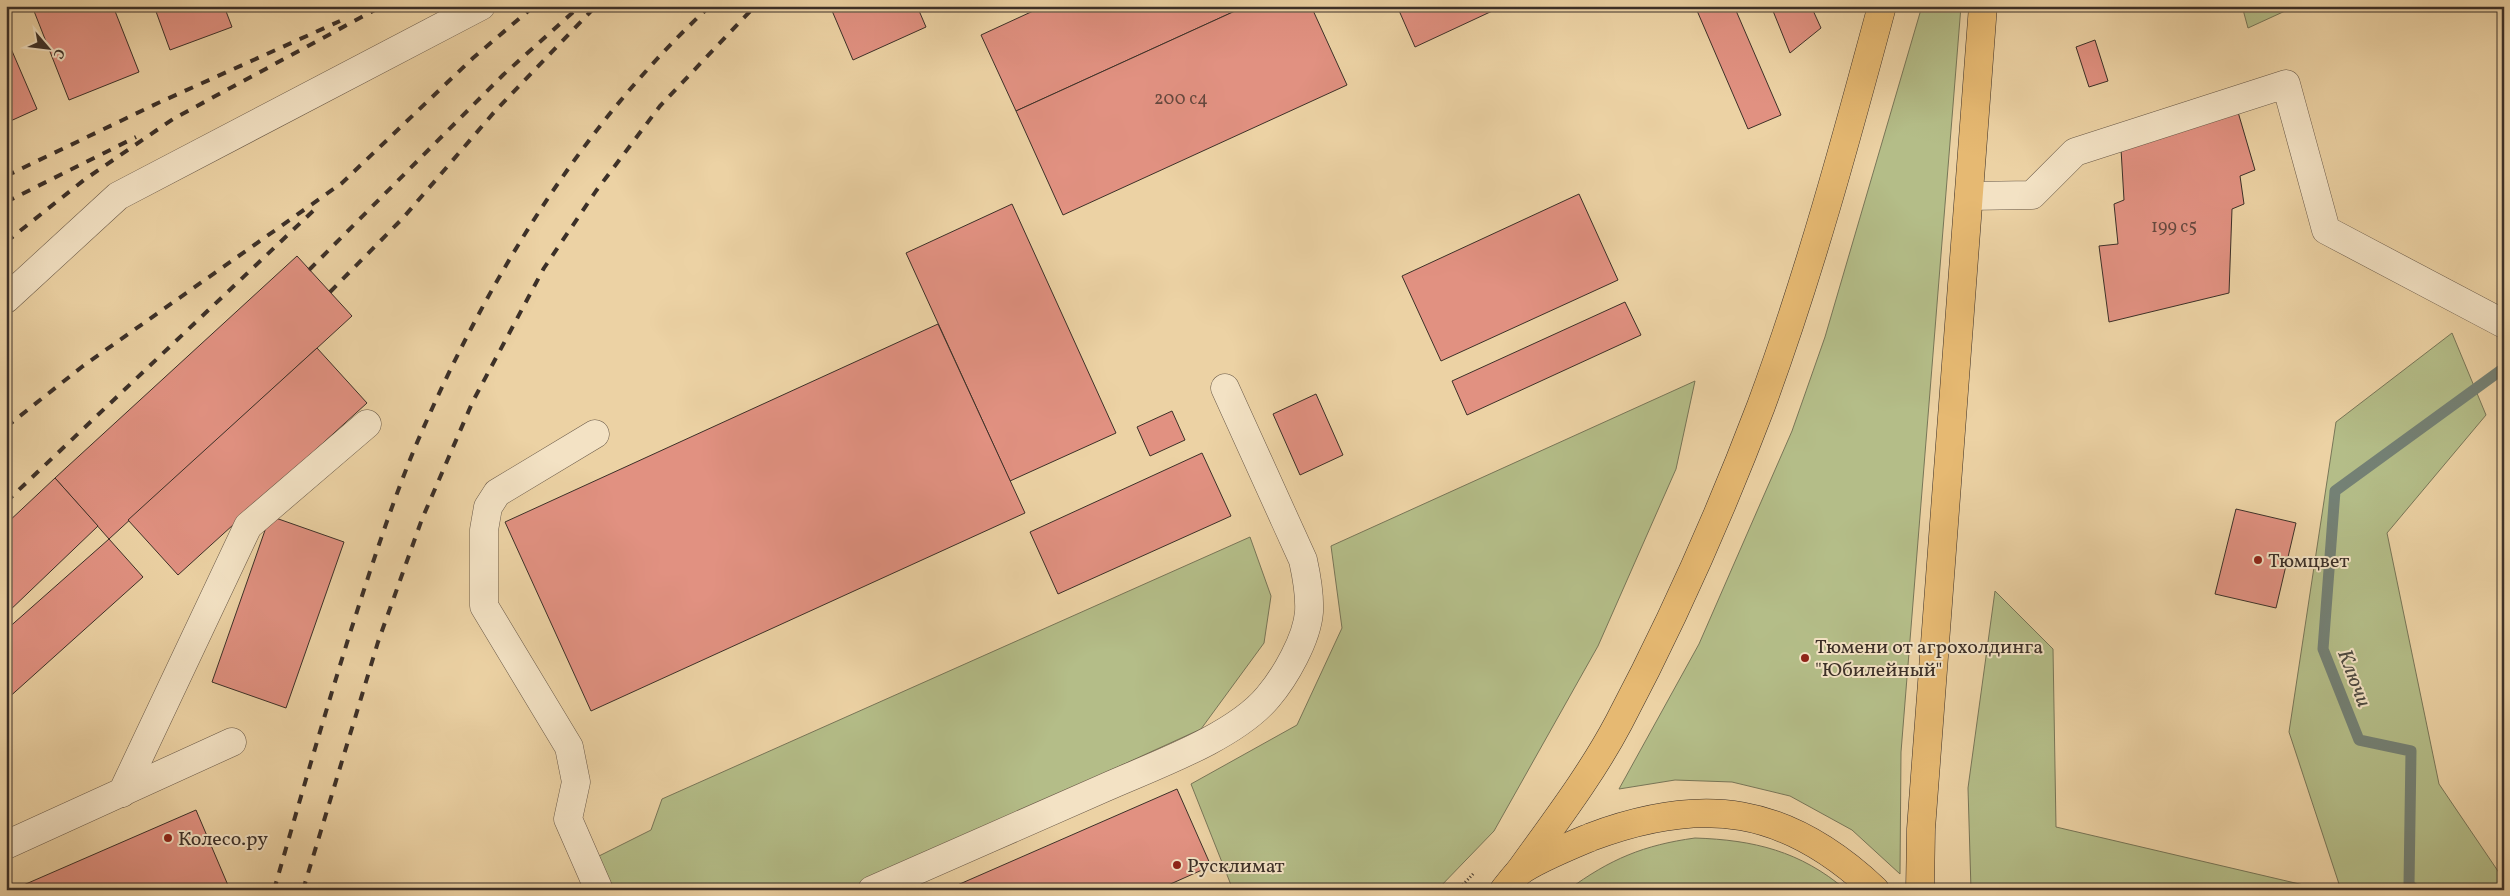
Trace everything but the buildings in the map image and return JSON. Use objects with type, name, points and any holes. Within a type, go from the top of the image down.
[{"type":"main road","points":[[1512,881],[1582,784],[1619,723],[1716,519],[1761,404],[1826,210],[1882,6]]},
{"type":"main road","points":[[1920,890],[1921,829],[1983,6]]},
{"type":"main road","points":[[1512,881],[1580,842],[1618,827],[1653,817],[1688,812],[1726,813],[1766,822],[1803,836],[1860,876],[1875,890]]},
{"type":"lane","points":[[6,299],[118,196],[481,6]]},
{"type":"lane","points":[[1969,196],[2032,195],[2075,152],[2286,84],[2326,230],[2504,324]]},
{"type":"lane","points":[[872,890],[1188,750],[1246,718],[1268,697],[1285,672],[1299,645],[1308,615],[1309,587],[1303,560],[1225,388]]},
{"type":"lane","points":[[122,793],[248,526],[366,424]]},
{"type":"lane","points":[[595,434],[497,493],[488,507],[484,530],[484,606],[569,747],[576,782],[568,819],[599,890]]},
{"type":"lane","points":[[6,845],[232,742]]},
{"type":"path","points":[[1458,890],[1476,870]]},
{"type":"green space","points":[[1922,6],[1961,6],[1901,752],[1900,874],[1852,830],[1790,796],[1732,782],[1675,780],[1619,789],[1699,644],[1792,431],[1825,337]]},
{"type":"green space","points":[[2242,6],[2296,6],[2248,28]]},
{"type":"green space","points":[[2452,333],[2486,415],[2387,533],[2439,784],[2504,880],[2504,890],[2341,890],[2289,732],[2336,422]]},
{"type":"green space","points":[[1695,381],[1676,469],[1598,646],[1494,831],[1437,890],[1233,890],[1191,784],[1297,725],[1342,628],[1331,546]]},
{"type":"green space","points":[[1250,537],[1271,596],[1264,643],[1201,729],[848,890],[613,890],[599,856],[651,830],[662,799]]},
{"type":"green space","points":[[1995,591],[2053,649],[2056,827],[2325,890],[1971,890],[1968,788]]},
{"type":"green space","points":[[1695,838],[1737,841],[1775,850],[1811,866],[1846,890],[1568,890],[1598,870],[1628,855],[1643,849]]},
{"type":"waterway","name":"Ключи","points":[[2416,890],[2409,885],[2411,751],[2359,740],[2323,649],[2335,491],[2504,368]]},
{"type":"railway","points":[[6,242],[84,180],[173,119],[382,6]]},
{"type":"railway","points":[[6,427],[83,366],[342,183],[473,58],[534,6]]},
{"type":"railway","points":[[309,270],[503,75],[580,6]]},
{"type":"railway","points":[[330,292],[403,218],[496,110],[596,6]]},
{"type":"railway","points":[[274,890],[331,695],[374,560],[416,445],[443,385],[505,267],[540,210],[578,155],[619,103],[663,53],[710,6]]},
{"type":"railway","points":[[303,890],[378,642],[422,519],[473,401],[544,268],[596,191],[660,106],[755,6]]},
{"type":"railway","points":[[6,176],[158,103],[340,21]]},
{"type":"railway","points":[[6,202],[136,137]]},
{"type":"railway","points":[[6,502],[313,211]]},
{"type":"place","name":"Тюмцвет","points":[[2258,560]]},
{"type":"place","name":"Тюмени от агрохолдинга \"Юбилейный\"","points":[[1805,658]]},
{"type":"place","name":"Колесо.ру","points":[[168,838]]},
{"type":"place","name":"Русклимат","points":[[1177,865]]}]
